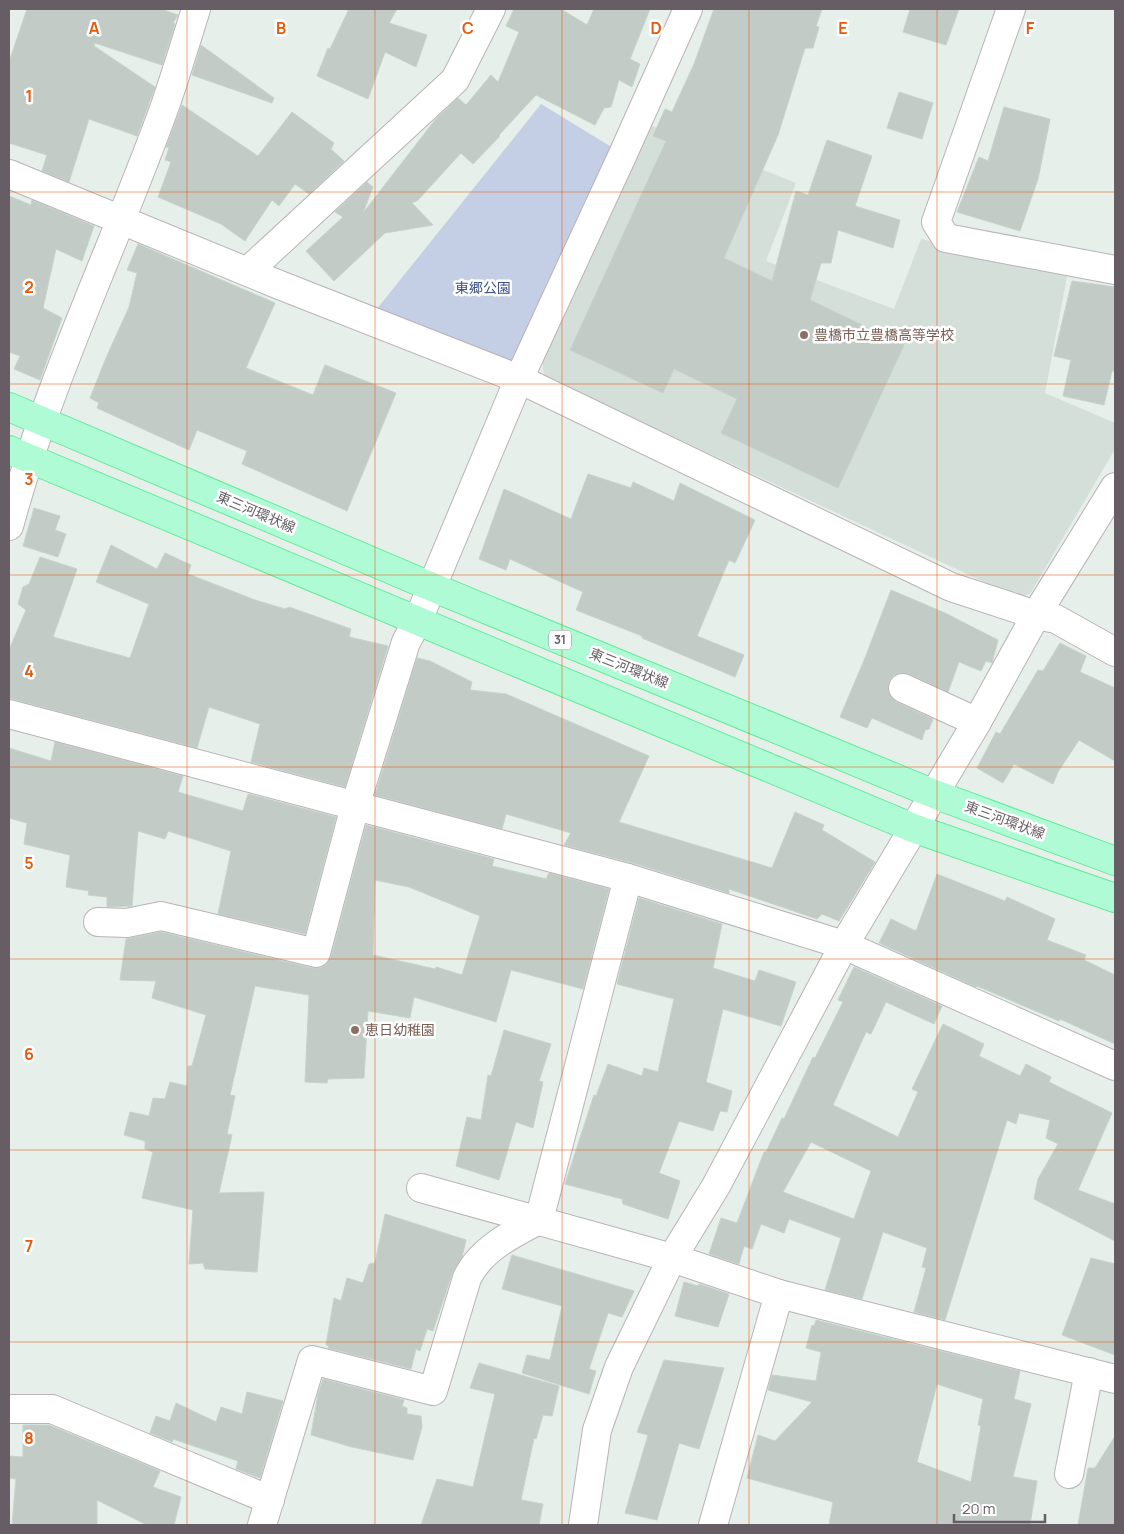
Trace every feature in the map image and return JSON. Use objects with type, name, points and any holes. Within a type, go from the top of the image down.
[{"type":"main road","name":"東三河環状線","points":[[9,407],[432,587],[934,794],[1115,861]]},
{"type":"main road","points":[[19,454],[913,828],[1115,898]]},
{"type":"street","points":[[9,526],[19,454],[42,421],[165,106],[196,9]]},
{"type":"street","points":[[248,272],[455,80],[491,9]]},
{"type":"street","points":[[98,922],[127,923],[161,916],[316,953],[354,806],[406,642],[418,620],[518,379],[688,9]]},
{"type":"street","points":[[1011,9],[936,222],[946,238],[1115,270]]},
{"type":"street","points":[[9,174],[248,272],[518,379],[951,587],[1036,615],[1056,619],[1115,652]]},
{"type":"street","points":[[583,1525],[597,1430],[619,1367],[672,1258],[716,1186],[844,944],[977,722],[1036,615],[1115,487]]},
{"type":"street","points":[[903,688],[977,722]]},
{"type":"street","points":[[9,714],[628,878],[844,944],[1115,1066]]},
{"type":"street","points":[[9,1409],[52,1408],[266,1513],[312,1360],[433,1391],[472,1266],[512,1234],[539,1220],[628,878]]},
{"type":"street","points":[[420,1188],[672,1258],[779,1294],[1115,1379]]},
{"type":"street","points":[[713,1525],[779,1294]]},
{"type":"street","points":[[1069,1474],[1089,1372]]},
{"type":"shaded area","name":"豊橋市立豊橋高等学校","points":[[645,123],[796,183],[766,261],[894,309],[921,239],[1068,271],[1045,393],[1115,423],[1115,449],[1030,594],[1016,597],[544,376],[542,360]]},
{"type":"green space","name":"東郷公園","points":[[541,104],[623,154],[519,379],[368,320]]},
{"type":"building","points":[[27,9],[161,9],[178,15],[173,23],[175,24],[162,65],[95,43],[94,46],[155,87],[137,136],[89,119],[69,182],[42,171],[47,155],[9,143],[9,62]]},
{"type":"building","points":[[349,9],[397,9],[389,23],[427,35],[416,67],[385,52],[368,99],[317,76],[328,48],[330,49]]},
{"type":"building","points":[[514,9],[561,9],[587,25],[594,9],[650,9],[630,59],[640,64],[632,87],[619,80],[611,107],[604,108],[595,125],[536,95],[473,164],[461,153],[418,200],[412,203],[433,225],[385,233],[334,281],[306,251],[343,217],[335,212],[367,182],[373,187],[363,213],[435,120],[458,98],[466,105],[491,75],[498,82],[519,32],[506,26]]},
{"type":"building","points":[[714,9],[822,9],[816,26],[819,27],[813,48],[805,48],[778,135],[724,258],[772,281],[796,191],[808,195],[827,140],[872,156],[855,206],[900,220],[893,248],[838,230],[831,263],[821,263],[810,300],[904,345],[838,488],[721,433],[737,399],[674,369],[663,393],[570,350],[666,141],[653,136],[665,109],[672,112],[694,64]]},
{"type":"building","points":[[910,9],[959,9],[946,45],[903,32]]},
{"type":"building","points":[[201,45],[274,98],[272,103],[192,75]]},
{"type":"building","points":[[899,92],[933,103],[922,139],[887,128]]},
{"type":"building","points":[[182,105],[258,156],[292,112],[334,143],[331,149],[344,161],[309,194],[295,184],[279,206],[272,200],[245,241],[221,224],[158,197],[171,162],[165,160],[169,148],[166,147]]},
{"type":"building","points":[[1004,107],[1050,119],[1038,179],[1020,231],[957,212],[979,157],[988,161]]},
{"type":"building","points":[[9,196],[31,205],[32,200],[94,226],[82,261],[56,249],[43,308],[62,318],[40,380],[14,369],[20,356],[9,352]]},
{"type":"building","points":[[138,244],[275,303],[246,368],[313,395],[325,365],[396,393],[347,511],[242,464],[247,451],[197,430],[189,450],[97,408],[99,403],[90,398],[129,307],[137,273],[127,270]]},
{"type":"building","points":[[1072,281],[1115,287],[1115,371],[1112,371],[1104,405],[1063,396],[1071,360],[1054,356]]},
{"type":"building","points":[[588,474],[631,488],[633,482],[674,501],[680,483],[755,520],[735,563],[729,560],[697,636],[744,655],[735,677],[642,638],[642,636],[576,610],[583,592],[510,559],[506,570],[479,559],[504,489],[571,519]]},
{"type":"building","points":[[34,508],[60,516],[55,530],[66,534],[58,557],[23,546]]},
{"type":"building","points":[[111,545],[157,569],[165,553],[191,565],[188,574],[255,600],[285,609],[289,607],[351,629],[349,637],[388,646],[345,787],[251,762],[260,724],[209,707],[197,748],[9,698],[9,650],[26,610],[18,604],[23,587],[29,584],[40,557],[77,569],[53,637],[130,658],[149,604],[96,582]]},
{"type":"building","points":[[891,590],[945,613],[998,640],[992,663],[986,661],[981,671],[959,662],[948,692],[909,674],[901,673],[894,675],[889,681],[888,690],[896,702],[933,719],[929,729],[925,730],[922,740],[872,718],[867,728],[840,717]]},
{"type":"building","points":[[1060,643],[1086,656],[1080,672],[1115,688],[1115,761],[1079,740],[1058,772],[1053,784],[1014,764],[1003,783],[977,768],[996,732],[1000,734],[1038,670],[1043,671]]},
{"type":"building","points":[[417,658],[430,661],[472,682],[470,690],[506,694],[649,756],[619,822],[772,868],[795,812],[824,825],[822,830],[875,862],[839,921],[822,914],[817,919],[729,889],[729,893],[633,863],[564,845],[571,833],[506,814],[502,829],[375,795]]},
{"type":"building","points":[[55,742],[183,776],[178,792],[243,811],[248,794],[336,817],[305,934],[218,914],[231,851],[168,831],[165,839],[138,831],[132,906],[107,907],[107,897],[88,895],[89,891],[66,887],[70,855],[24,844],[27,823],[9,818],[9,748],[51,761]]},
{"type":"building","points":[[366,825],[494,859],[492,866],[546,879],[549,873],[609,889],[583,989],[511,970],[496,1022],[414,997],[410,1018],[368,1011],[364,1078],[328,1079],[327,1083],[305,1082],[309,995],[255,986],[230,1095],[235,1096],[227,1134],[232,1135],[219,1193],[264,1192],[257,1272],[205,1269],[203,1263],[189,1264],[193,1210],[142,1198],[153,1152],[145,1149],[145,1141],[124,1135],[130,1112],[149,1116],[153,1098],[165,1099],[170,1082],[187,1086],[188,1066],[192,1066],[206,1015],[152,998],[156,981],[120,980],[126,939],[161,932],[312,968],[321,968],[327,964],[331,957]],"holes":[[[375,880],[409,887],[480,916],[462,975],[436,967],[435,969],[373,955]]]},
{"type":"building","points":[[937,874],[1005,901],[1007,897],[1055,919],[1047,940],[1086,955],[1084,960],[1115,975],[1115,1044],[1060,1019],[1059,1021],[976,987],[879,943],[891,919],[916,931]]},
{"type":"building","points":[[639,898],[722,924],[713,968],[755,981],[759,970],[796,982],[781,1026],[723,1009],[706,1082],[732,1091],[727,1112],[720,1111],[713,1131],[679,1121],[659,1173],[680,1181],[668,1219],[623,1204],[622,1199],[565,1184],[594,1095],[596,1096],[608,1064],[642,1076],[644,1068],[658,1072],[674,999],[617,984]]},
{"type":"building","points":[[854,967],[942,1006],[934,1024],[886,1002],[871,1034],[866,1032],[833,1105],[898,1137],[918,1092],[912,1089],[943,1024],[984,1044],[979,1056],[1020,1076],[1026,1064],[1051,1077],[1049,1082],[1112,1113],[1078,1190],[1115,1204],[1115,1241],[1034,1199],[1038,1179],[1058,1144],[1046,1138],[1050,1120],[1019,1113],[1016,1124],[1007,1120],[945,1320],[914,1312],[926,1268],[922,1267],[927,1248],[883,1232],[862,1299],[825,1290],[841,1238],[789,1219],[784,1233],[761,1224],[752,1249],[744,1246],[739,1264],[709,1254],[721,1218],[737,1223],[764,1152],[766,1152],[782,1118],[784,1119],[813,1057],[815,1058],[843,1002],[838,1000]],"holes":[[[811,1142],[871,1171],[854,1219],[783,1192]]]},
{"type":"building","points":[[504,1030],[551,1044],[539,1081],[543,1082],[533,1128],[516,1122],[499,1180],[456,1166],[467,1117],[481,1120],[488,1075],[491,1076]]},
{"type":"building","points":[[385,1214],[466,1240],[462,1257],[452,1274],[433,1331],[427,1329],[420,1351],[416,1349],[411,1369],[328,1348],[329,1346],[326,1345],[334,1298],[341,1301],[347,1278],[363,1283],[369,1264],[375,1263]]},
{"type":"building","points":[[512,1255],[634,1291],[622,1317],[608,1313],[589,1369],[596,1371],[589,1394],[522,1373],[527,1355],[550,1360],[562,1306],[502,1289]]},
{"type":"building","points":[[1091,1258],[1115,1264],[1115,1355],[1062,1335]]},
{"type":"building","points":[[684,1282],[698,1286],[699,1284],[729,1294],[718,1327],[675,1316]]},
{"type":"building","points":[[816,1320],[1020,1371],[1014,1399],[1031,1404],[1013,1477],[1037,1481],[1030,1525],[829,1525],[833,1502],[747,1478],[758,1435],[775,1441],[812,1402],[768,1390],[772,1375],[816,1381],[821,1352],[806,1348],[812,1325],[814,1326]],"holes":[[[937,1384],[983,1399],[978,1425],[981,1426],[971,1482],[917,1462]]]},
{"type":"building","points":[[664,1360],[724,1368],[699,1449],[679,1443],[657,1520],[625,1513],[648,1435],[637,1432]]},
{"type":"building","points":[[479,1363],[559,1386],[552,1416],[543,1415],[536,1439],[534,1438],[521,1500],[543,1504],[539,1525],[421,1525],[437,1479],[473,1487],[495,1394],[470,1388]]},
{"type":"building","points":[[323,1379],[404,1400],[402,1406],[407,1408],[407,1414],[421,1416],[422,1427],[413,1460],[352,1447],[311,1435],[318,1394]]},
{"type":"building","points":[[247,1392],[283,1401],[260,1478],[236,1469],[238,1461],[173,1439],[172,1442],[150,1433],[156,1416],[170,1421],[176,1403],[216,1422],[221,1407],[242,1414]]},
{"type":"building","points":[[23,1425],[49,1425],[160,1471],[153,1487],[181,1497],[174,1525],[147,1525],[97,1500],[97,1525],[12,1525],[16,1479],[9,1478],[9,1456],[23,1457]]},
{"type":"building","points":[[1115,1436],[1115,1525],[1078,1525],[1088,1468],[1095,1468]]},
{"type":"place","name":"豊橋市立豊橋高等学校","points":[[804,335]]},
{"type":"place","name":"恵日幼稚園","points":[[355,1030]]}]
